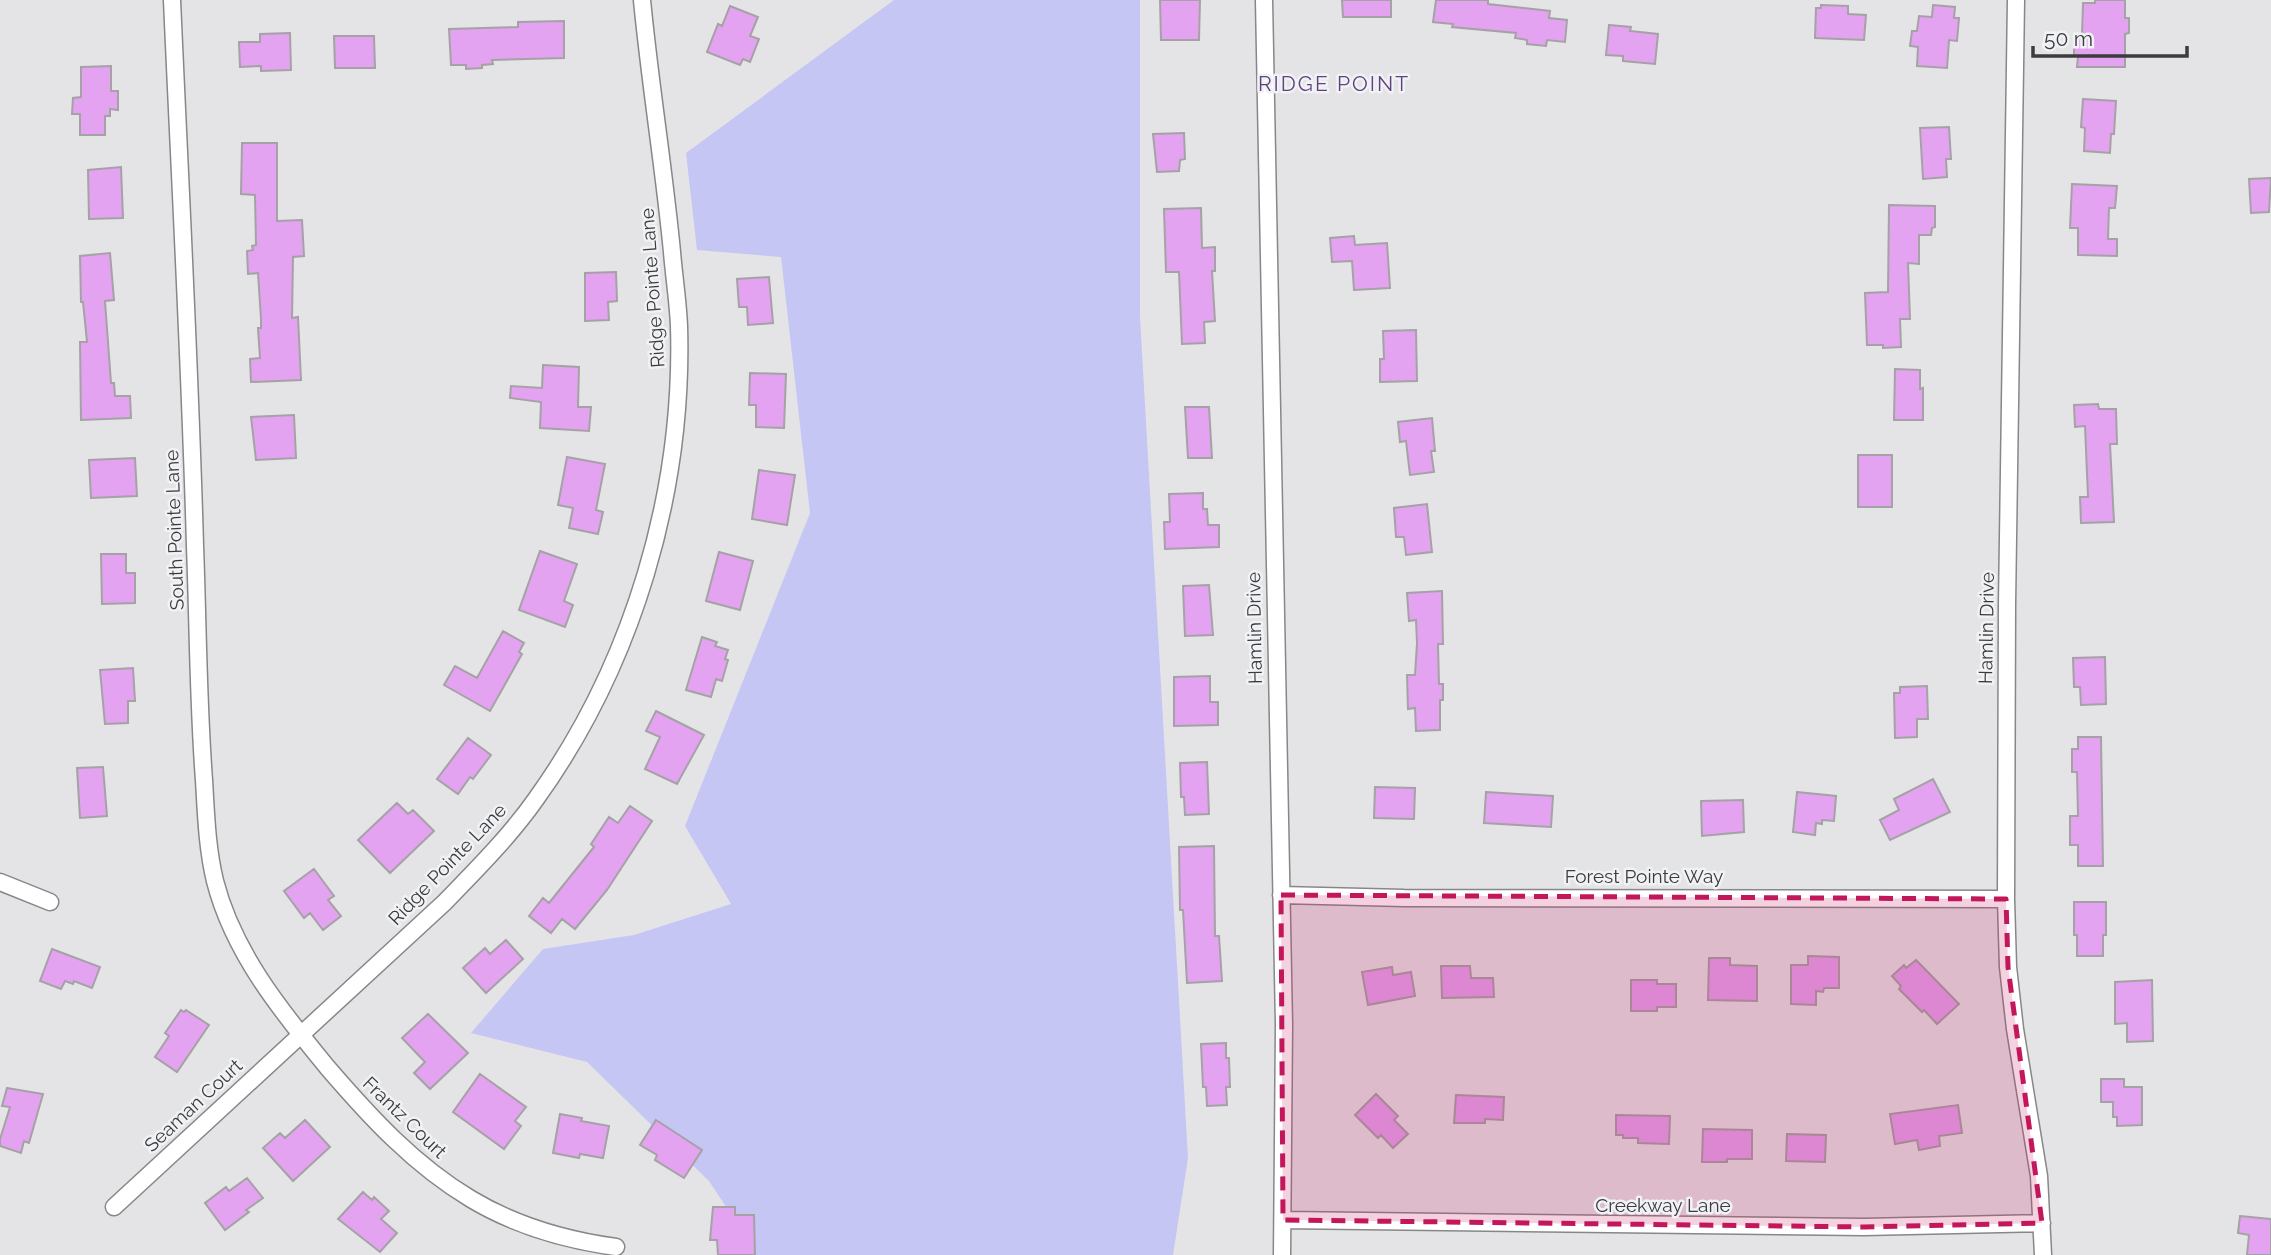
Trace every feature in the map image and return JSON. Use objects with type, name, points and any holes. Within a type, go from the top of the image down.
[{"type":"street","name":"South Pointe Lane","points":[[172,0],[193,473],[201,741],[208,844],[215,882],[244,953],[300,1035]]},
{"type":"street","name":"Ridge Pointe Lane","points":[[300,1035],[445,902],[493,852],[535,800],[572,746],[597,698],[625,634],[646,572],[662,509],[675,437],[680,380],[679,323],[670,226],[642,0]]},
{"type":"street","name":"Hamlin Drive","points":[[1264,0],[1284,1025],[1282,1255]]},
{"type":"street","name":"Hamlin Drive","points":[[2016,0],[2007,551],[2006,898],[2008,967],[2015,1029],[2039,1175],[2043,1255]]},
{"type":"street","points":[[0,882],[50,902]]},
{"type":"street","name":"Forest Pointe Way","points":[[1281,895],[1404,898],[2006,898]]},
{"type":"street","name":"Seaman Court","points":[[114,1207],[300,1035]]},
{"type":"street","name":"Frantz Court","points":[[300,1035],[400,1146],[435,1175],[494,1211],[547,1233],[616,1247]]},
{"type":"street","name":"Creekway Lane","points":[[1283,1220],[1853,1227],[2042,1223]]},
{"type":"highlighted area","points":[[1281,895],[2006,899],[2008,967],[2042,1223],[1864,1227],[1283,1220]]},
{"type":"shaded area","points":[[894,0],[1140,0],[1140,317],[1188,1158],[1173,1255],[740,1255],[744,1234],[709,1181],[587,1062],[471,1033],[543,949],[634,935],[731,904],[685,826],[810,513],[781,257],[697,250],[686,153]]},
{"type":"building","points":[[1160,0],[1200,0],[1199,40],[1161,40]]},
{"type":"building","points":[[1342,0],[1391,0],[1391,17],[1343,17]]},
{"type":"building","points":[[1436,0],[1488,0],[1488,4],[1550,11],[1549,18],[1567,20],[1565,42],[1547,40],[1546,46],[1527,44],[1527,40],[1515,38],[1516,33],[1452,27],[1453,24],[1433,22]]},
{"type":"building","points":[[2095,0],[2125,0],[2125,18],[2129,18],[2129,33],[2125,34],[2125,67],[2077,67],[2074,35],[2082,35],[2083,3],[2095,3]]},
{"type":"building","points":[[1821,5],[1848,6],[1848,14],[1866,15],[1864,40],[1815,38],[1816,8],[1821,8]]},
{"type":"building","points":[[1933,5],[1955,7],[1954,18],[1959,18],[1957,41],[1949,40],[1947,68],[1917,66],[1918,47],[1910,46],[1912,31],[1917,31],[1919,16],[1932,17]]},
{"type":"building","points":[[730,6],[758,17],[750,36],[759,39],[750,62],[743,59],[740,65],[707,52],[718,24],[722,26]]},
{"type":"building","points":[[564,21],[564,58],[492,60],[493,64],[482,65],[482,68],[466,69],[466,65],[451,65],[449,29],[518,27],[518,22]]},
{"type":"building","points":[[1609,25],[1631,27],[1630,31],[1658,34],[1655,64],[1623,61],[1623,56],[1606,55]]},
{"type":"building","points":[[290,33],[291,70],[261,71],[261,66],[240,67],[239,42],[260,42],[260,34]]},
{"type":"building","points":[[334,36],[374,36],[375,68],[335,68]]},
{"type":"building","points":[[111,66],[111,91],[118,91],[118,110],[110,109],[110,116],[105,116],[105,135],[80,135],[80,114],[72,114],[73,98],[81,97],[81,67]]},
{"type":"building","points":[[2083,99],[2116,101],[2110,153],[2084,151],[2085,128],[2081,127]]},
{"type":"building","points":[[1949,127],[1951,159],[1946,159],[1947,177],[1923,179],[1920,128]]},
{"type":"building","points":[[1184,133],[1185,159],[1180,160],[1179,171],[1157,172],[1153,134]]},
{"type":"building","points":[[242,143],[277,143],[277,221],[302,220],[304,256],[293,257],[292,318],[298,317],[301,380],[251,382],[250,359],[260,358],[258,328],[261,328],[261,319],[258,273],[248,274],[247,251],[253,250],[252,246],[256,245],[255,195],[241,194]]},
{"type":"building","points":[[121,167],[123,218],[89,219],[88,170]]},
{"type":"building","points":[[2271,178],[2269,212],[2251,213],[2249,179]]},
{"type":"building","points":[[2072,184],[2117,186],[2115,208],[2109,208],[2108,239],[2117,239],[2117,256],[2078,255],[2078,228],[2070,228]]},
{"type":"building","points":[[1889,205],[1935,206],[1935,227],[1932,228],[1931,235],[1919,235],[1919,264],[1908,263],[1910,319],[1900,319],[1901,347],[1883,348],[1883,345],[1867,345],[1865,293],[1888,292]]},
{"type":"building","points":[[1201,208],[1202,248],[1215,247],[1215,271],[1212,271],[1215,321],[1204,322],[1205,343],[1182,344],[1179,272],[1166,272],[1164,209]]},
{"type":"building","points":[[1354,236],[1355,245],[1387,243],[1390,288],[1354,290],[1352,261],[1332,262],[1330,238]]},
{"type":"building","points":[[110,253],[114,300],[105,301],[111,383],[114,383],[115,396],[130,396],[131,418],[81,420],[80,342],[87,342],[81,302],[80,256]]},
{"type":"building","points":[[616,272],[617,301],[608,302],[609,320],[585,321],[585,273]]},
{"type":"building","points":[[769,277],[773,323],[748,325],[747,307],[739,307],[737,279]]},
{"type":"building","points":[[1416,330],[1417,381],[1380,382],[1380,359],[1384,359],[1383,331]]},
{"type":"building","points":[[543,365],[579,367],[578,407],[591,407],[589,431],[540,428],[541,402],[510,398],[511,386],[542,388]]},
{"type":"building","points":[[1895,369],[1920,370],[1923,420],[1894,420]]},
{"type":"building","points":[[750,373],[786,374],[784,428],[756,427],[756,405],[749,405]]},
{"type":"building","points":[[2098,404],[2099,409],[2116,409],[2117,444],[2110,444],[2114,522],[2081,523],[2080,497],[2088,497],[2085,426],[2075,427],[2074,405]]},
{"type":"building","points":[[1185,407],[1209,407],[1212,458],[1188,458]]},
{"type":"building","points":[[294,415],[296,458],[256,460],[251,417]]},
{"type":"building","points":[[1432,418],[1435,451],[1431,451],[1434,472],[1410,475],[1406,441],[1400,442],[1398,422]]},
{"type":"building","points":[[1858,455],[1892,455],[1892,507],[1858,507]]},
{"type":"building","points":[[567,457],[605,464],[596,510],[603,512],[598,534],[569,528],[573,508],[558,505]]},
{"type":"building","points":[[135,458],[137,496],[91,498],[89,460]]},
{"type":"building","points":[[759,470],[795,475],[787,525],[752,519]]},
{"type":"building","points":[[1203,493],[1203,509],[1207,509],[1208,525],[1219,525],[1219,547],[1165,549],[1164,522],[1170,522],[1169,494]]},
{"type":"building","points":[[1427,504],[1432,552],[1406,555],[1404,537],[1396,537],[1394,508]]},
{"type":"building","points":[[540,551],[577,564],[564,601],[573,605],[565,627],[519,610]]},
{"type":"building","points":[[719,552],[753,561],[740,610],[706,601]]},
{"type":"building","points":[[101,554],[126,554],[126,573],[135,573],[135,603],[102,604]]},
{"type":"building","points":[[1209,585],[1213,635],[1185,636],[1183,586]]},
{"type":"building","points":[[1442,591],[1443,644],[1438,644],[1439,684],[1443,684],[1440,730],[1416,731],[1415,708],[1408,709],[1407,675],[1415,675],[1416,620],[1409,621],[1407,593]]},
{"type":"building","points":[[503,631],[524,643],[519,652],[522,654],[490,711],[444,685],[455,666],[477,678]]},
{"type":"building","points":[[702,637],[717,642],[715,646],[728,650],[722,681],[716,679],[711,697],[686,690]]},
{"type":"building","points":[[2105,657],[2106,704],[2081,705],[2080,687],[2074,687],[2073,658]]},
{"type":"building","points":[[133,668],[135,701],[128,701],[128,723],[105,724],[100,670]]},
{"type":"building","points":[[1210,676],[1210,702],[1218,702],[1218,725],[1174,726],[1174,677]]},
{"type":"building","points":[[1927,686],[1928,719],[1917,719],[1917,737],[1895,738],[1894,693],[1900,693],[1900,687]]},
{"type":"building","points":[[656,711],[704,735],[677,784],[645,769],[660,737],[646,731]]},
{"type":"building","points":[[2078,737],[2101,737],[2103,866],[2078,866],[2078,845],[2070,845],[2070,816],[2078,816],[2077,772],[2072,772],[2072,749],[2078,749]]},
{"type":"building","points":[[468,738],[491,755],[458,794],[437,779]]},
{"type":"building","points":[[1207,762],[1209,814],[1185,815],[1184,797],[1181,797],[1180,763]]},
{"type":"building","points":[[103,767],[107,816],[80,818],[77,768]]},
{"type":"building","points":[[1933,779],[1950,812],[1890,840],[1880,820],[1899,810],[1894,799]]},
{"type":"building","points":[[1375,787],[1415,788],[1414,819],[1374,818]]},
{"type":"building","points":[[1486,792],[1553,796],[1551,827],[1484,823]]},
{"type":"building","points":[[1797,792],[1836,796],[1834,821],[1822,820],[1822,824],[1816,823],[1815,835],[1793,832]]},
{"type":"building","points":[[1743,800],[1744,832],[1702,836],[1701,801]]},
{"type":"building","points":[[397,803],[408,814],[413,810],[434,831],[390,873],[358,840]]},
{"type":"building","points":[[630,806],[652,821],[607,890],[575,929],[562,919],[551,933],[529,916],[543,898],[549,903],[594,847],[591,844],[609,817],[618,823]]},
{"type":"building","points":[[1214,846],[1215,936],[1219,936],[1222,981],[1187,983],[1183,910],[1180,910],[1179,847]]},
{"type":"building","points":[[314,869],[334,896],[328,900],[341,916],[323,930],[310,913],[304,918],[284,891]]},
{"type":"building","points":[[2074,902],[2106,902],[2103,956],[2077,956]]},
{"type":"building","points":[[506,940],[523,959],[486,993],[463,968],[485,948],[490,954]]},
{"type":"building","points":[[52,949],[100,967],[92,988],[74,981],[73,984],[65,981],[61,989],[40,981]]},
{"type":"building","points":[[1808,956],[1839,957],[1839,988],[1816,991],[1816,1005],[1791,1004],[1791,965],[1808,965]]},
{"type":"building","points":[[1709,958],[1730,958],[1730,965],[1757,966],[1757,1001],[1708,1000]]},
{"type":"building","points":[[1916,960],[1959,1004],[1937,1024],[1899,989],[1901,986],[1892,976],[1904,965],[1906,968]]},
{"type":"building","points":[[1441,966],[1470,966],[1471,978],[1493,978],[1494,997],[1442,998]]},
{"type":"building","points":[[1392,967],[1393,975],[1411,972],[1415,996],[1368,1005],[1362,972]]},
{"type":"building","points":[[1631,980],[1657,980],[1657,984],[1676,984],[1676,1007],[1657,1007],[1657,1011],[1631,1011]]},
{"type":"building","points":[[2152,980],[2153,1041],[2127,1042],[2127,1023],[2115,1024],[2115,982]]},
{"type":"building","points":[[181,1010],[186,1010],[209,1025],[177,1072],[155,1057],[169,1036],[165,1033]]},
{"type":"building","points":[[428,1014],[468,1053],[430,1089],[414,1073],[425,1062],[402,1038]]},
{"type":"building","points":[[1226,1043],[1230,1087],[1226,1087],[1227,1105],[1207,1106],[1206,1087],[1203,1087],[1201,1044]]},
{"type":"building","points":[[480,1074],[526,1107],[515,1121],[521,1126],[504,1149],[453,1112]]},
{"type":"building","points":[[2101,1079],[2124,1079],[2124,1087],[2142,1087],[2142,1125],[2117,1126],[2117,1117],[2113,1117],[2113,1102],[2101,1102]]},
{"type":"building","points":[[7,1088],[43,1094],[29,1143],[24,1141],[21,1153],[0,1146],[10,1107],[2,1106]]},
{"type":"building","points":[[1376,1094],[1398,1116],[1394,1120],[1408,1134],[1393,1148],[1381,1135],[1378,1138],[1355,1115]]},
{"type":"building","points":[[1456,1095],[1504,1097],[1503,1120],[1454,1123]]},
{"type":"building","points":[[1958,1105],[1962,1133],[1939,1136],[1940,1146],[1919,1150],[1917,1140],[1895,1144],[1890,1114]]},
{"type":"building","points":[[560,1114],[609,1126],[603,1158],[580,1154],[579,1158],[553,1153]]},
{"type":"building","points":[[1616,1115],[1670,1116],[1669,1144],[1638,1143],[1638,1138],[1616,1135]]},
{"type":"building","points":[[305,1120],[330,1147],[293,1181],[263,1148],[280,1133],[285,1138]]},
{"type":"building","points":[[656,1120],[702,1150],[684,1178],[655,1160],[657,1155],[640,1145]]},
{"type":"building","points":[[1703,1129],[1752,1130],[1752,1159],[1702,1162]]},
{"type":"building","points":[[1787,1134],[1826,1135],[1825,1162],[1786,1161]]},
{"type":"building","points":[[247,1178],[263,1198],[225,1230],[205,1203],[226,1187],[229,1191]]},
{"type":"building","points":[[363,1192],[372,1200],[374,1197],[389,1211],[381,1219],[397,1233],[380,1252],[338,1219]]},
{"type":"building","points":[[713,1207],[735,1207],[735,1215],[754,1215],[755,1255],[718,1255],[717,1240],[710,1240]]},
{"type":"building","points":[[2240,1216],[2271,1219],[2271,1255],[2247,1255],[2249,1235],[2238,1233]]},
{"type":"district","name":"RIDGE POINT","points":[[1334,83]]}]
